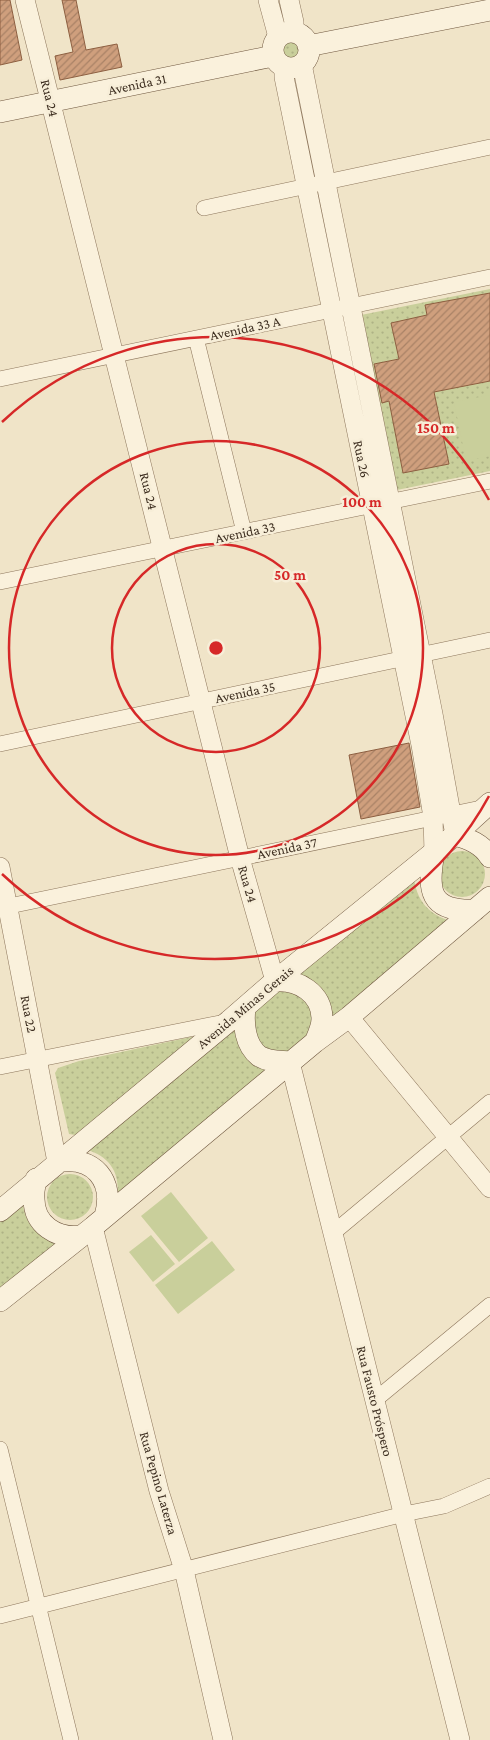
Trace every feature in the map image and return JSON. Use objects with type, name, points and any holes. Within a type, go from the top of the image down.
[{"type":"main road","name":"Avenida 31","points":[[0,112],[290,50],[490,10]]},
{"type":"main road","name":"Avenida Minas Gerais","points":[[0,1211],[275,981],[455,836],[488,805]]},
{"type":"main road","points":[[455,836],[480,845],[490,857]]},
{"type":"main road","points":[[434,853],[430,873],[430,887],[434,897],[446,906],[460,911],[482,904]]},
{"type":"main road","points":[[0,1301],[290,1062],[348,1017],[482,904]]},
{"type":"main road","points":[[275,981],[286,980],[298,983],[308,989],[315,997],[322,1019],[315,1042]]},
{"type":"main road","points":[[237,1014],[244,1021],[246,1034],[260,1056],[272,1061],[290,1062]]},
{"type":"main road","points":[[36,1179],[34,1206],[41,1222],[55,1233],[72,1237],[93,1226],[108,1198],[107,1189],[100,1174],[79,1161],[57,1162]]},
{"type":"street","name":"Rua 24","points":[[25,0],[240,858],[275,981]]},
{"type":"street","name":"Rua 26","points":[[268,0],[290,50],[303,69],[370,401],[381,504],[429,743],[452,813],[455,836]]},
{"type":"street","name":"Rua 26","points":[[289,0],[294,22],[284,77],[351,405],[381,504]]},
{"type":"street","points":[[204,208],[490,147]]},
{"type":"street","name":"Avenida 33 A","points":[[0,379],[490,277]]},
{"type":"street","points":[[196,338],[244,532]]},
{"type":"street","points":[[351,405],[370,401]]},
{"type":"street","name":"Avenida 33","points":[[0,582],[490,481]]},
{"type":"street","name":"Avenida 35","points":[[0,744],[490,640]]},
{"type":"street","name":"Rua 26","points":[[429,743],[434,853]]},
{"type":"street","name":"Avenida 37","points":[[4,907],[488,805]]},
{"type":"street","name":"Rua 22","points":[[0,867],[4,907],[38,1060],[57,1162]]},
{"type":"street","points":[[0,1067],[237,1014]]},
{"type":"street","points":[[348,1017],[490,1188]]},
{"type":"street","name":"Rua Fausto Próspero","points":[[290,1062],[460,1740]]},
{"type":"street","points":[[333,1233],[490,1102]]},
{"type":"street","name":"Rua Pepino Laterza","points":[[93,1226],[159,1491],[184,1570],[222,1740]]},
{"type":"street","points":[[375,1400],[490,1305]]},
{"type":"street","points":[[0,1449],[71,1740]]},
{"type":"street","points":[[0,1616],[404,1514],[444,1506],[490,1486]]},
{"type":"green space","points":[[290,38],[297,41],[300,48],[297,55],[290,58],[283,55],[280,48],[283,41]]},
{"type":"green space","points":[[490,289],[490,471],[397,490],[361,315]]},
{"type":"green space","points":[[490,395],[490,456],[466,461],[454,402]]},
{"type":"green space","points":[[458,851],[466,851],[475,855],[481,861],[485,874],[481,887],[475,893],[466,897],[458,897],[449,893],[443,887],[439,878],[439,870],[443,861],[449,855]]},
{"type":"green space","points":[[414,877],[418,893],[430,911],[451,921],[325,1024],[291,977]]},
{"type":"green space","points":[[285,989],[312,1003],[312,1034],[290,1053],[266,1052],[251,1034],[255,1008],[274,992]]},
{"type":"green space","points":[[236,1022],[274,1067],[117,1196],[117,1179],[110,1165],[99,1155],[83,1149]]},
{"type":"green space","points":[[194,1037],[75,1135],[69,1134],[55,1073],[58,1068],[79,1061]]},
{"type":"green space","points":[[65,1174],[75,1174],[89,1184],[93,1197],[89,1210],[83,1216],[75,1220],[65,1220],[51,1210],[47,1202],[47,1192],[57,1178]]},
{"type":"green space","points":[[171,1192],[208,1238],[179,1262],[141,1216]]},
{"type":"green space","points":[[22,1199],[26,1216],[33,1228],[44,1237],[59,1244],[0,1293],[0,1218]]},
{"type":"green space","points":[[151,1235],[175,1264],[153,1282],[129,1252]]},
{"type":"green space","points":[[212,1241],[235,1270],[178,1314],[155,1285]]},
{"type":"building","points":[[0,0],[10,0],[22,60],[0,65]]},
{"type":"building","points":[[62,0],[76,0],[86,50],[117,44],[122,67],[60,80],[55,56],[73,52]]},
{"type":"building","points":[[490,293],[490,381],[434,392],[449,464],[403,473],[389,401],[382,403],[374,364],[399,359],[391,323],[427,315],[425,305]]},
{"type":"building","points":[[409,743],[420,807],[361,819],[349,755]]}]
